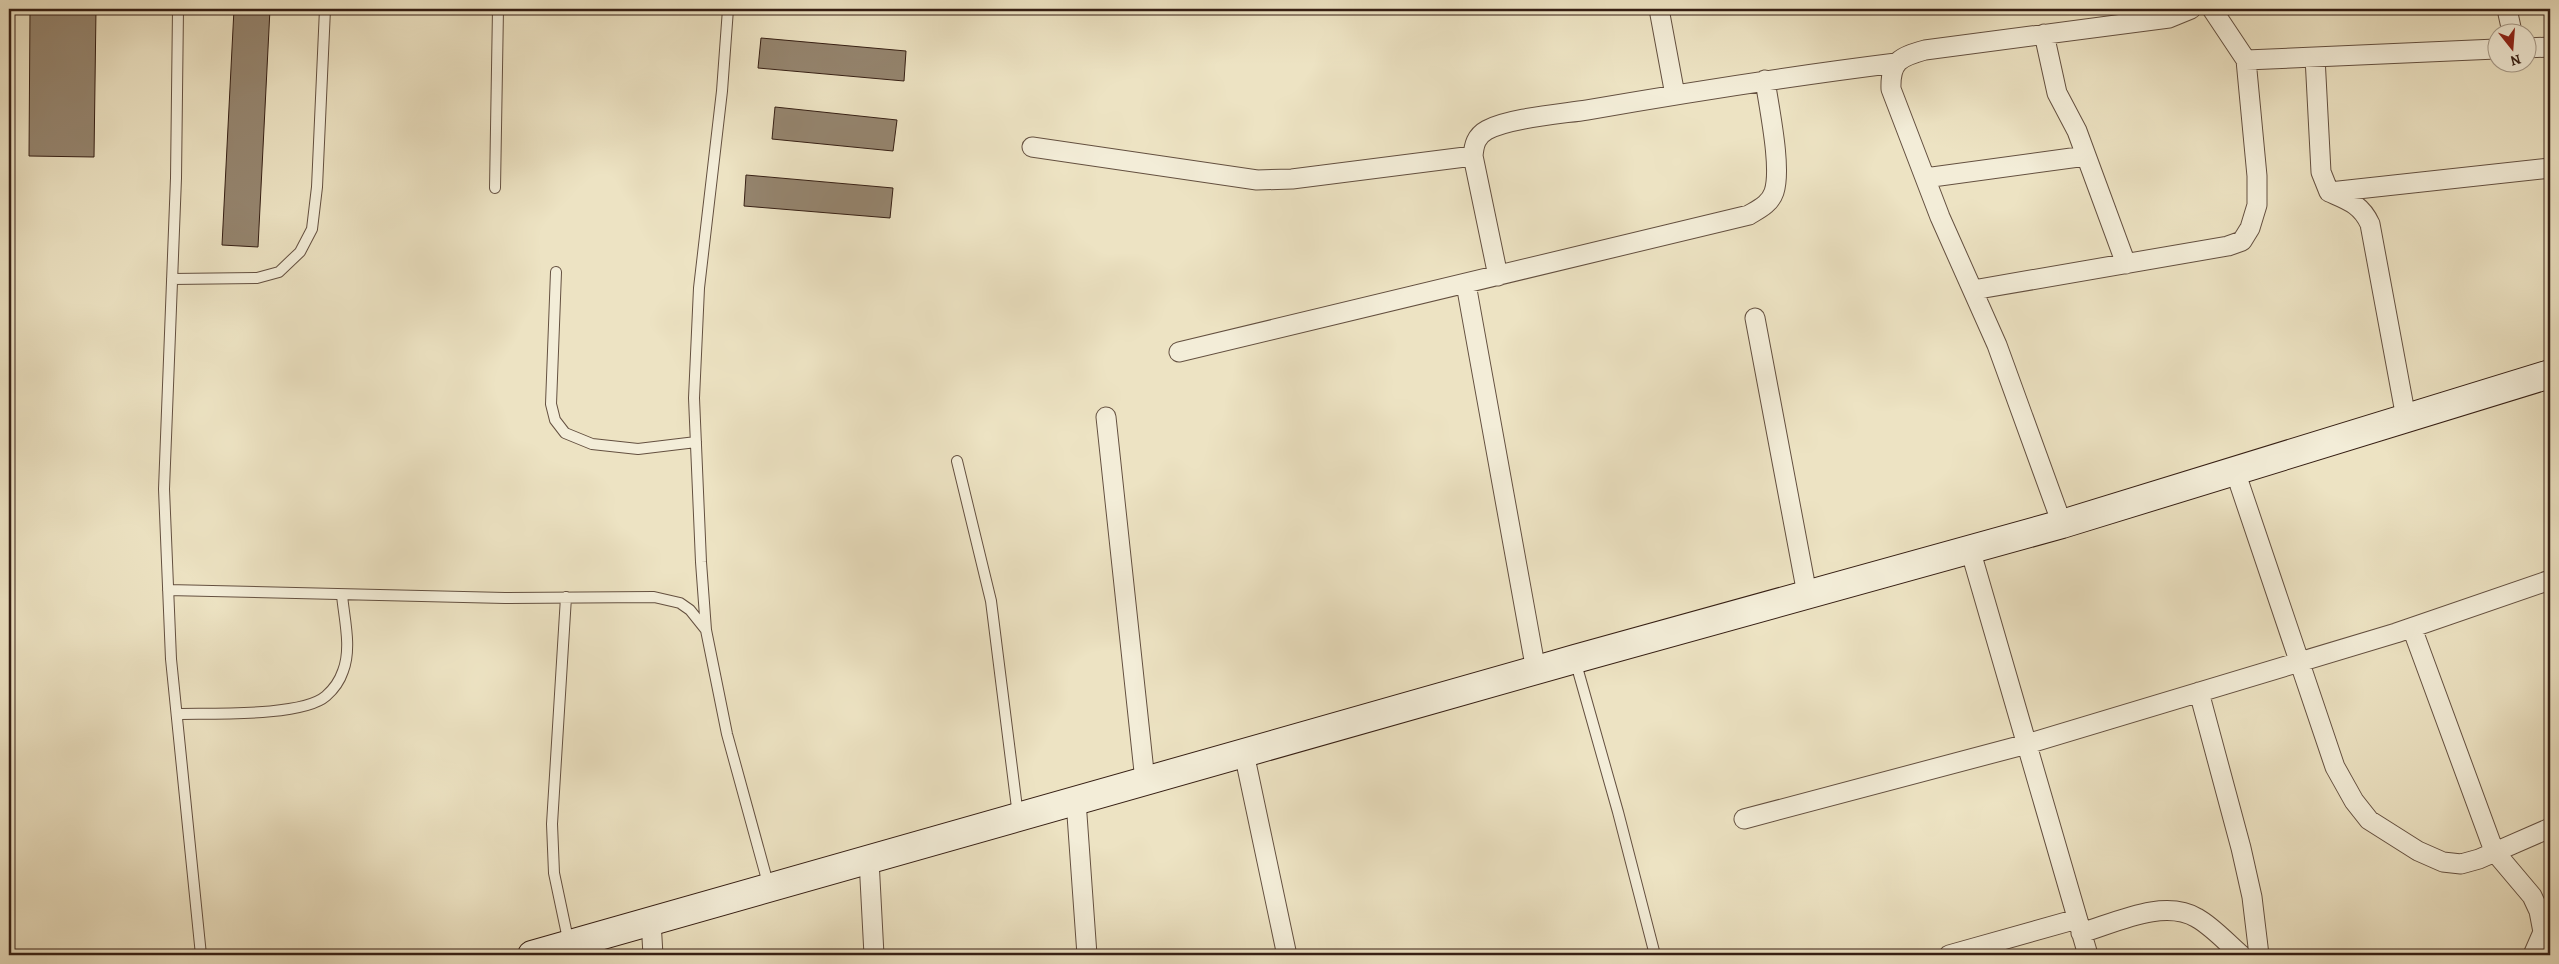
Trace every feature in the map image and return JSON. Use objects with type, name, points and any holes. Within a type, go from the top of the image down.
[{"type":"main road","points":[[532,955],[1575,659],[2062,524],[2550,374]]},
{"type":"street","points":[[1659,9],[1675,95]]},
{"type":"street","points":[[2062,524],[1997,345],[1925,178],[1891,90],[1890,75],[1896,63],[1906,55],[1925,50],[2169,18],[2191,9]]},
{"type":"street","points":[[1972,290],[2228,246],[2242,241],[2250,228],[2256,205],[2258,176],[2246,60],[2212,9]]},
{"type":"street","points":[[2507,9],[2510,22]]},
{"type":"street","points":[[2044,34],[2057,93],[2077,131],[2126,264]]},
{"type":"street","points":[[2536,48],[2550,47]]},
{"type":"street","points":[[2246,60],[2486,49]]},
{"type":"street","points":[[2315,57],[2321,172],[2328,192],[2351,201],[2364,211],[2370,224],[2406,418]]},
{"type":"street","points":[[1498,276],[1473,156],[1474,144],[1479,136],[1498,126],[1675,95],[1765,80],[1896,63]]},
{"type":"street","points":[[1179,352],[1721,223],[1749,214],[1764,206],[1774,193],[1777,177],[1765,80]]},
{"type":"street","points":[[1032,147],[1256,180],[1292,179],[1473,156]]},
{"type":"street","points":[[1925,178],[2086,156]]},
{"type":"street","points":[[2328,192],[2550,168]]},
{"type":"street","points":[[1466,284],[1536,671]]},
{"type":"street","points":[[1755,318],[1807,594]]},
{"type":"street","points":[[1106,417],[1145,781]]},
{"type":"street","points":[[2235,471],[2335,767],[2354,801],[2369,820],[2418,852],[2443,862],[2461,864],[2550,828]]},
{"type":"street","points":[[1970,549],[2088,955]]},
{"type":"street","points":[[1744,819],[2027,744],[2412,628],[2550,580]]},
{"type":"street","points":[[2412,628],[2494,851],[2532,896],[2538,911],[2543,932],[2533,955]]},
{"type":"street","points":[[2199,692],[2241,848],[2252,897],[2260,955]]},
{"type":"street","points":[[1244,753],[1286,951]]},
{"type":"street","points":[[1076,801],[1087,955]]},
{"type":"street","points":[[869,860],[874,955]]},
{"type":"street","points":[[1949,955],[2159,910],[2179,910],[2197,918],[2242,955]]},
{"type":"street","points":[[651,921],[653,955]]},
{"type":"lane","points":[[178,9],[172,279],[164,489],[171,659],[201,955]]},
{"type":"lane","points":[[172,279],[257,278],[279,272],[300,252],[312,229],[317,187],[325,9]]},
{"type":"lane","points":[[495,188],[498,9]]},
{"type":"lane","points":[[728,9],[722,91],[699,288],[694,398],[696,442],[706,630],[726,734],[769,888]]},
{"type":"lane","points":[[556,272],[551,404],[555,420],[565,433],[592,444],[638,449],[696,442]]},
{"type":"lane","points":[[957,461],[991,601],[1018,817]]},
{"type":"lane","points":[[168,590],[505,598],[613,596],[670,599],[690,610],[706,630]]},
{"type":"lane","points":[[176,714],[271,711],[304,706],[325,697],[336,684],[344,670],[347,648],[342,595]]},
{"type":"lane","points":[[566,597],[552,824],[554,873],[569,944]]},
{"type":"lane","points":[[1575,659],[1618,812],[1655,955]]},
{"type":"building","points":[[30,9],[96,9],[94,157],[29,156]]},
{"type":"building","points":[[234,9],[270,9],[258,247],[222,245]]},
{"type":"building","points":[[761,38],[906,51],[904,81],[758,68]]},
{"type":"building","points":[[775,107],[897,120],[893,151],[772,139]]},
{"type":"building","points":[[746,175],[893,188],[890,218],[744,206]]}]
